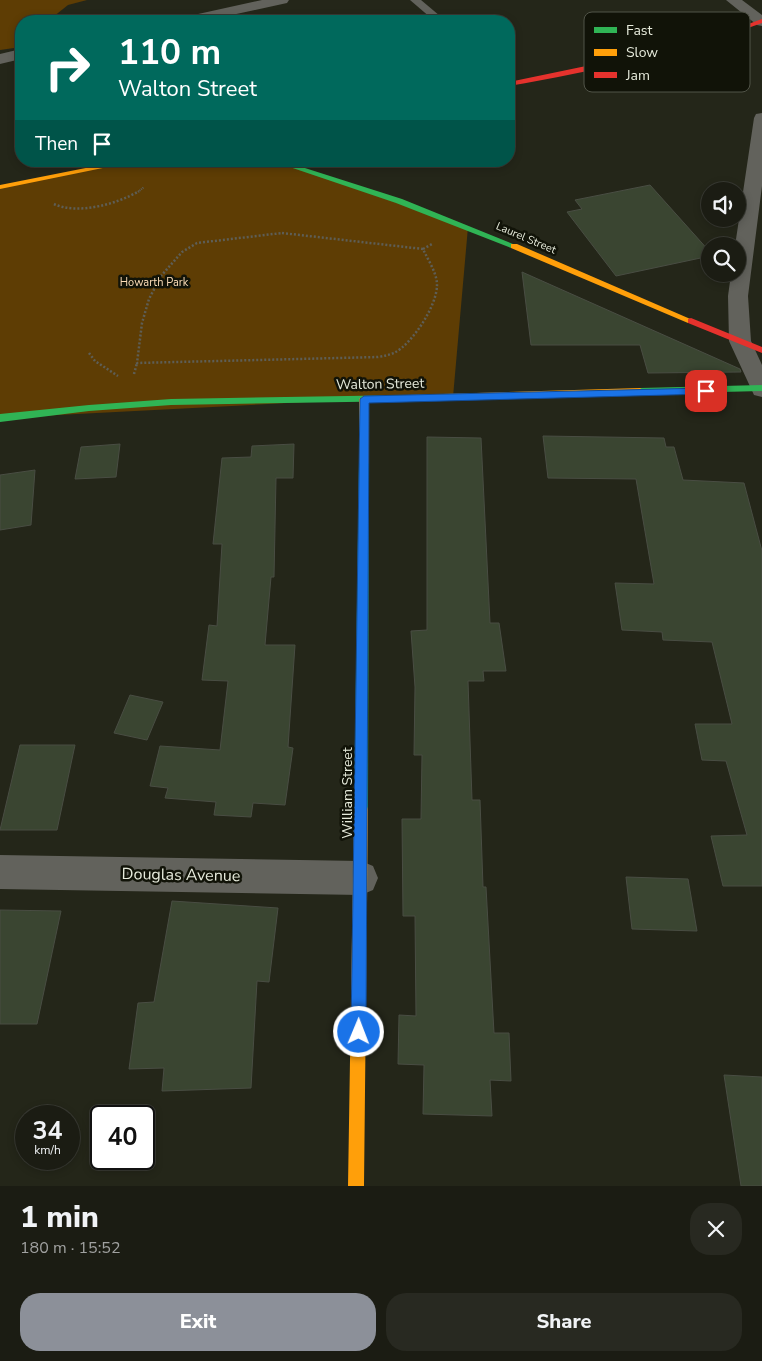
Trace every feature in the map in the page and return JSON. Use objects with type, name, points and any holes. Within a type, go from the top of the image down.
[{"type":"street","points":[[213,15],[282,0]]},
{"type":"street","points":[[733,0],[750,12]]},
{"type":"street","points":[[750,12],[762,21]]},
{"type":"street","points":[[750,26],[762,21]]},
{"type":"street","points":[[0,59],[15,55]]},
{"type":"street","points":[[515,83],[584,68]]},
{"type":"street","points":[[762,118],[738,296],[740,341],[749,365],[762,389]]},
{"type":"street","points":[[0,187],[103,167]]},
{"type":"street","name":"Laurel Street","points":[[296,167],[327,176],[445,218],[762,350]]},
{"type":"street","name":"Walton Street","points":[[0,418],[130,404],[762,389]]},
{"type":"street","name":"William Street","points":[[356,1186],[361,878],[364,399]]},
{"type":"street","name":"Douglas Avenue","points":[[0,872],[361,878]]},
{"type":"lane","points":[[414,0],[435,15]]},
{"type":"path","points":[[424,250],[428,265],[436,278],[437,292],[414,335],[394,353],[363,358],[137,363],[138,339],[143,318],[158,280],[180,254],[188,247],[197,243],[282,233],[424,250],[431,245]]},
{"type":"path","points":[[89,353],[95,361],[125,380]]},
{"type":"green space","points":[[0,0],[87,0],[68,5],[56,15],[15,15],[15,47],[0,50]]},
{"type":"green space","name":"Howarth Park","points":[[103,167],[293,167],[468,227],[453,397],[364,399],[0,418],[0,187]]},
{"type":"building","points":[[650,185],[701,242],[701,258],[616,276],[567,212],[582,209],[575,200]]},
{"type":"building","points":[[522,272],[740,369],[741,372],[648,373],[640,345],[531,345]]},
{"type":"building","points":[[543,436],[664,438],[666,447],[674,447],[683,480],[744,483],[762,551],[762,886],[723,886],[711,836],[747,835],[726,761],[702,760],[695,724],[732,724],[712,642],[663,640],[662,632],[622,630],[615,583],[654,584],[636,479],[548,478]]},
{"type":"building","points":[[427,437],[481,438],[490,623],[499,623],[506,671],[483,671],[484,681],[468,681],[472,800],[480,800],[483,887],[486,887],[494,1033],[509,1033],[511,1081],[490,1080],[492,1116],[423,1114],[424,1065],[398,1064],[399,1015],[416,1016],[415,916],[403,916],[402,819],[421,819],[422,755],[414,755],[415,687],[411,631],[427,630]]},
{"type":"building","points":[[120,444],[116,477],[75,479],[81,447]]},
{"type":"building","points":[[294,444],[293,478],[276,478],[274,577],[271,577],[265,645],[295,645],[288,747],[293,748],[285,805],[253,803],[251,817],[214,815],[216,802],[165,798],[168,788],[150,786],[160,746],[220,750],[228,681],[202,680],[209,625],[217,626],[222,544],[213,544],[222,458],[251,457],[252,446]]},
{"type":"building","points":[[35,470],[31,525],[0,530],[0,475]]},
{"type":"building","points":[[130,695],[163,702],[147,740],[114,733]]},
{"type":"building","points":[[20,745],[75,745],[57,830],[0,830]]},
{"type":"building","points":[[626,877],[688,879],[697,931],[632,929]]},
{"type":"building","points":[[172,901],[278,908],[269,982],[257,981],[251,1088],[162,1091],[164,1068],[129,1069],[138,1003],[154,1002]]},
{"type":"building","points":[[0,910],[61,911],[37,1024],[0,1024]]},
{"type":"building","points":[[724,1075],[762,1077],[762,1186],[741,1186]]},
{"type":"traffic: fast","points":[[294,167],[399,201],[514,246]]},
{"type":"traffic: fast","points":[[640,391],[762,388]]},
{"type":"traffic: fast","points":[[0,418],[89,408],[171,402],[409,398]]},
{"type":"traffic: fast","points":[[361,809],[364,463]]},
{"type":"traffic: slow","points":[[0,187],[103,167]]},
{"type":"traffic: slow","points":[[514,246],[691,321]]},
{"type":"traffic: slow","points":[[409,398],[640,391]]},
{"type":"traffic: slow","points":[[364,399],[364,463]]},
{"type":"traffic: slow","points":[[356,1186],[361,809]]},
{"type":"traffic: jam","points":[[750,25],[762,21]]},
{"type":"traffic: jam","points":[[515,83],[584,69]]},
{"type":"traffic: jam","points":[[691,321],[762,350]]},
{"type":"route","points":[[359,1032],[364,399],[706,391]]}]
